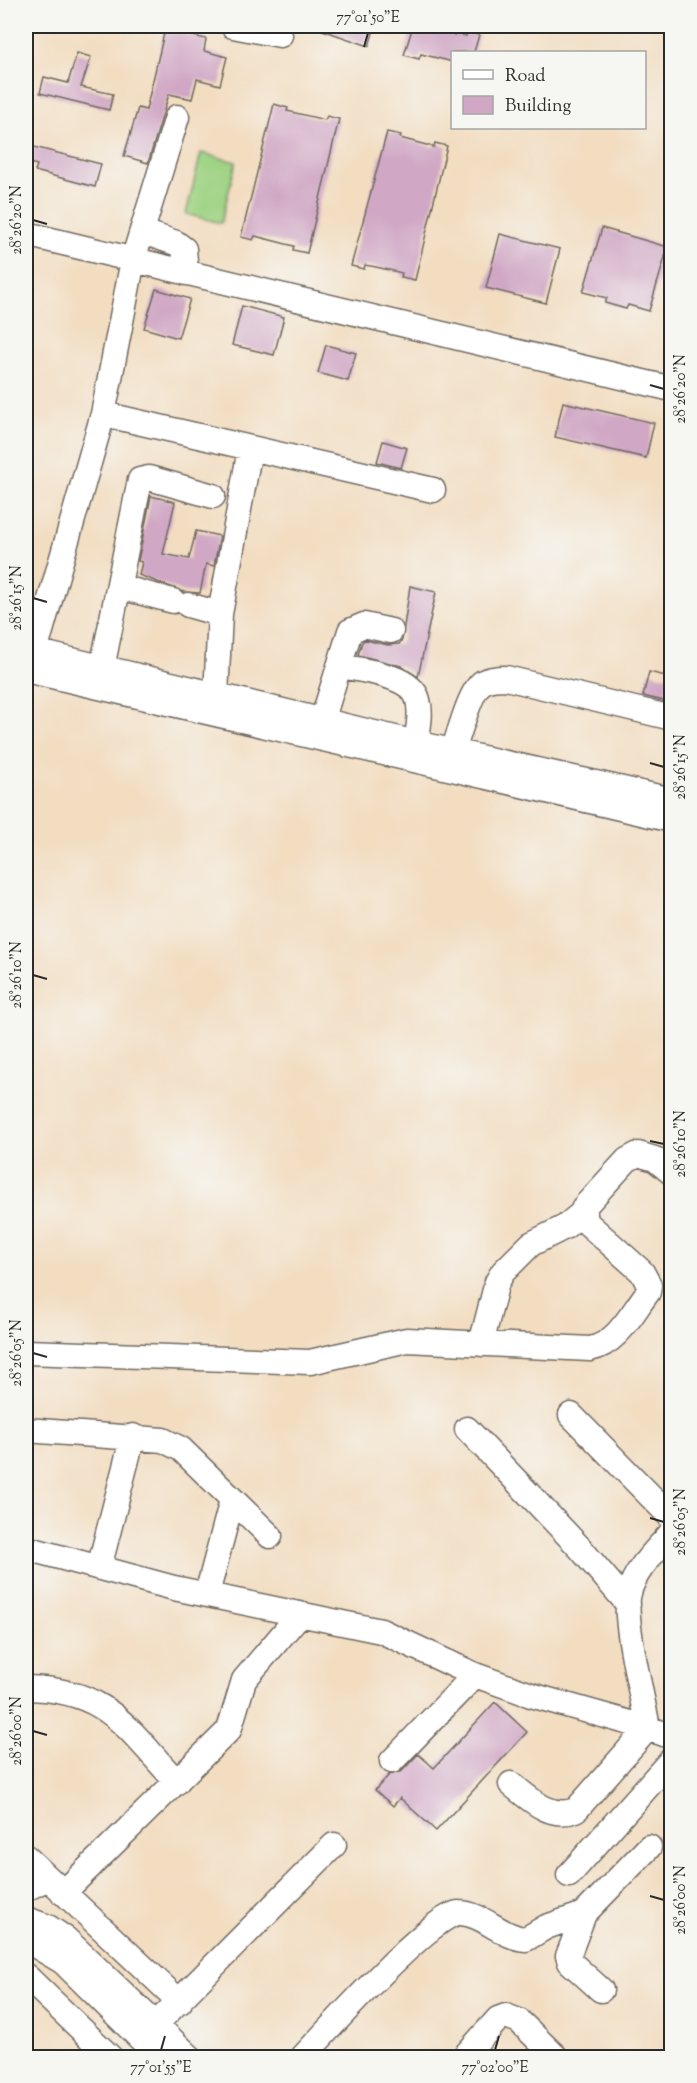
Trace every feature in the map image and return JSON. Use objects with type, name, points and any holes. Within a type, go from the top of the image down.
[{"type":"street","points":[[233,26],[280,35]]},
{"type":"street","points":[[177,117],[133,260],[103,414],[29,660],[100,679],[320,728],[672,820]]},
{"type":"street","points":[[143,232],[176,243],[184,249],[186,273]]},
{"type":"street","points":[[26,234],[672,389]]},
{"type":"street","points":[[103,414],[433,490]]},
{"type":"street","points":[[216,695],[220,615],[250,449]]},
{"type":"street","points":[[100,679],[120,587],[136,490],[140,480],[149,478],[213,496]]},
{"type":"street","points":[[120,587],[220,615]]},
{"type":"street","points":[[320,728],[344,643],[350,631],[364,625],[391,630]]},
{"type":"street","points":[[339,666],[382,675],[404,682],[413,689],[419,708],[416,743]]},
{"type":"street","points":[[453,751],[473,697],[482,682],[493,678],[506,678],[672,718]]},
{"type":"street","points":[[100,679],[216,695],[320,728],[416,743],[672,800]]},
{"type":"street","points":[[481,1344],[495,1288],[503,1272],[531,1244],[565,1227],[583,1212],[589,1201],[627,1160],[638,1154],[655,1159],[672,1173]]},
{"type":"street","points":[[26,1352],[310,1362],[396,1341],[590,1349],[601,1347],[613,1338],[648,1292],[650,1285],[642,1272],[586,1222],[583,1212]]},
{"type":"street","points":[[571,1415],[672,1518]]},
{"type":"street","points":[[467,1429],[580,1548],[628,1604]]},
{"type":"street","points":[[26,1430],[133,1436],[163,1440],[181,1449],[270,1536]]},
{"type":"street","points":[[99,1568],[133,1436]]},
{"type":"street","points":[[207,1594],[232,1500]]},
{"type":"street","points":[[648,1728],[628,1594],[639,1571],[672,1532]]},
{"type":"street","points":[[26,1548],[207,1594],[381,1631],[475,1676],[672,1737]]},
{"type":"street","points":[[26,1888],[55,1886],[177,1782],[229,1730],[244,1680],[300,1614]]},
{"type":"street","points":[[392,1761],[475,1676]]},
{"type":"street","points":[[26,1688],[63,1691],[88,1698],[107,1708],[177,1782]]},
{"type":"street","points":[[511,1784],[541,1808],[565,1814],[576,1810],[648,1728]]},
{"type":"street","points":[[569,1875],[672,1759]]},
{"type":"street","points":[[156,2024],[334,1845]]},
{"type":"street","points":[[601,1990],[570,1962],[568,1956],[584,1914],[649,1847]]},
{"type":"street","points":[[26,1857],[180,2002]]},
{"type":"street","points":[[302,2058],[414,1943],[450,1913],[468,1914],[526,1939],[546,1927],[584,1914]]},
{"type":"street","points":[[26,1919],[48,1927],[66,1939],[191,2058]]},
{"type":"street","points":[[26,1940],[63,1962],[160,2058]]},
{"type":"street","points":[[26,1976],[111,2058]]},
{"type":"street","points":[[463,2058],[498,2019],[506,2016],[519,2021],[556,2058]]},
{"type":"green space","points":[[201,153],[236,162],[221,223],[186,214]]},
{"type":"building","points":[[322,26],[375,26],[369,46],[322,30]]},
{"type":"building","points":[[413,26],[423,26],[455,35],[455,33],[466,36],[467,32],[479,35],[474,51],[451,51],[451,62],[421,54],[419,59],[404,55]]},
{"type":"building","points":[[165,29],[206,39],[204,51],[227,57],[220,85],[197,79],[192,99],[169,94],[148,163],[124,156],[138,108],[146,110]]},
{"type":"building","points":[[77,53],[91,57],[81,87],[113,94],[109,110],[40,93],[44,77],[68,83]]},
{"type":"building","points":[[274,104],[288,108],[287,111],[325,120],[327,116],[339,119],[307,253],[293,250],[294,246],[255,236],[253,240],[241,237]]},
{"type":"building","points":[[387,132],[434,147],[435,143],[447,146],[415,280],[401,277],[402,273],[376,267],[365,265],[364,269],[351,266]]},
{"type":"building","points":[[26,145],[101,164],[95,187],[35,171],[37,165],[26,162]]},
{"type":"building","points":[[602,228],[668,247],[649,311],[628,305],[626,309],[605,303],[607,298],[583,292]]},
{"type":"building","points":[[500,234],[560,249],[546,303],[486,288]]},
{"type":"building","points":[[156,289],[190,299],[178,338],[144,328]]},
{"type":"building","points":[[242,306],[284,317],[274,355],[232,345]]},
{"type":"building","points":[[326,345],[356,353],[348,381],[318,373]]},
{"type":"building","points":[[563,402],[654,423],[646,458],[555,437]]},
{"type":"building","points":[[383,441],[407,448],[401,468],[377,462]]},
{"type":"building","points":[[151,496],[175,502],[163,554],[189,559],[196,531],[220,536],[214,566],[206,564],[200,593],[184,592],[139,575],[142,562],[138,561]]},
{"type":"building","points":[[410,586],[436,592],[418,677],[401,666],[358,655],[362,642],[365,640],[388,645],[399,644],[402,640]]},
{"type":"building","points":[[649,672],[670,677],[664,701],[643,696]]},
{"type":"building","points":[[495,1702],[527,1732],[436,1831],[400,1798],[393,1806],[375,1790],[389,1775],[402,1771],[418,1754],[434,1768]]}]
